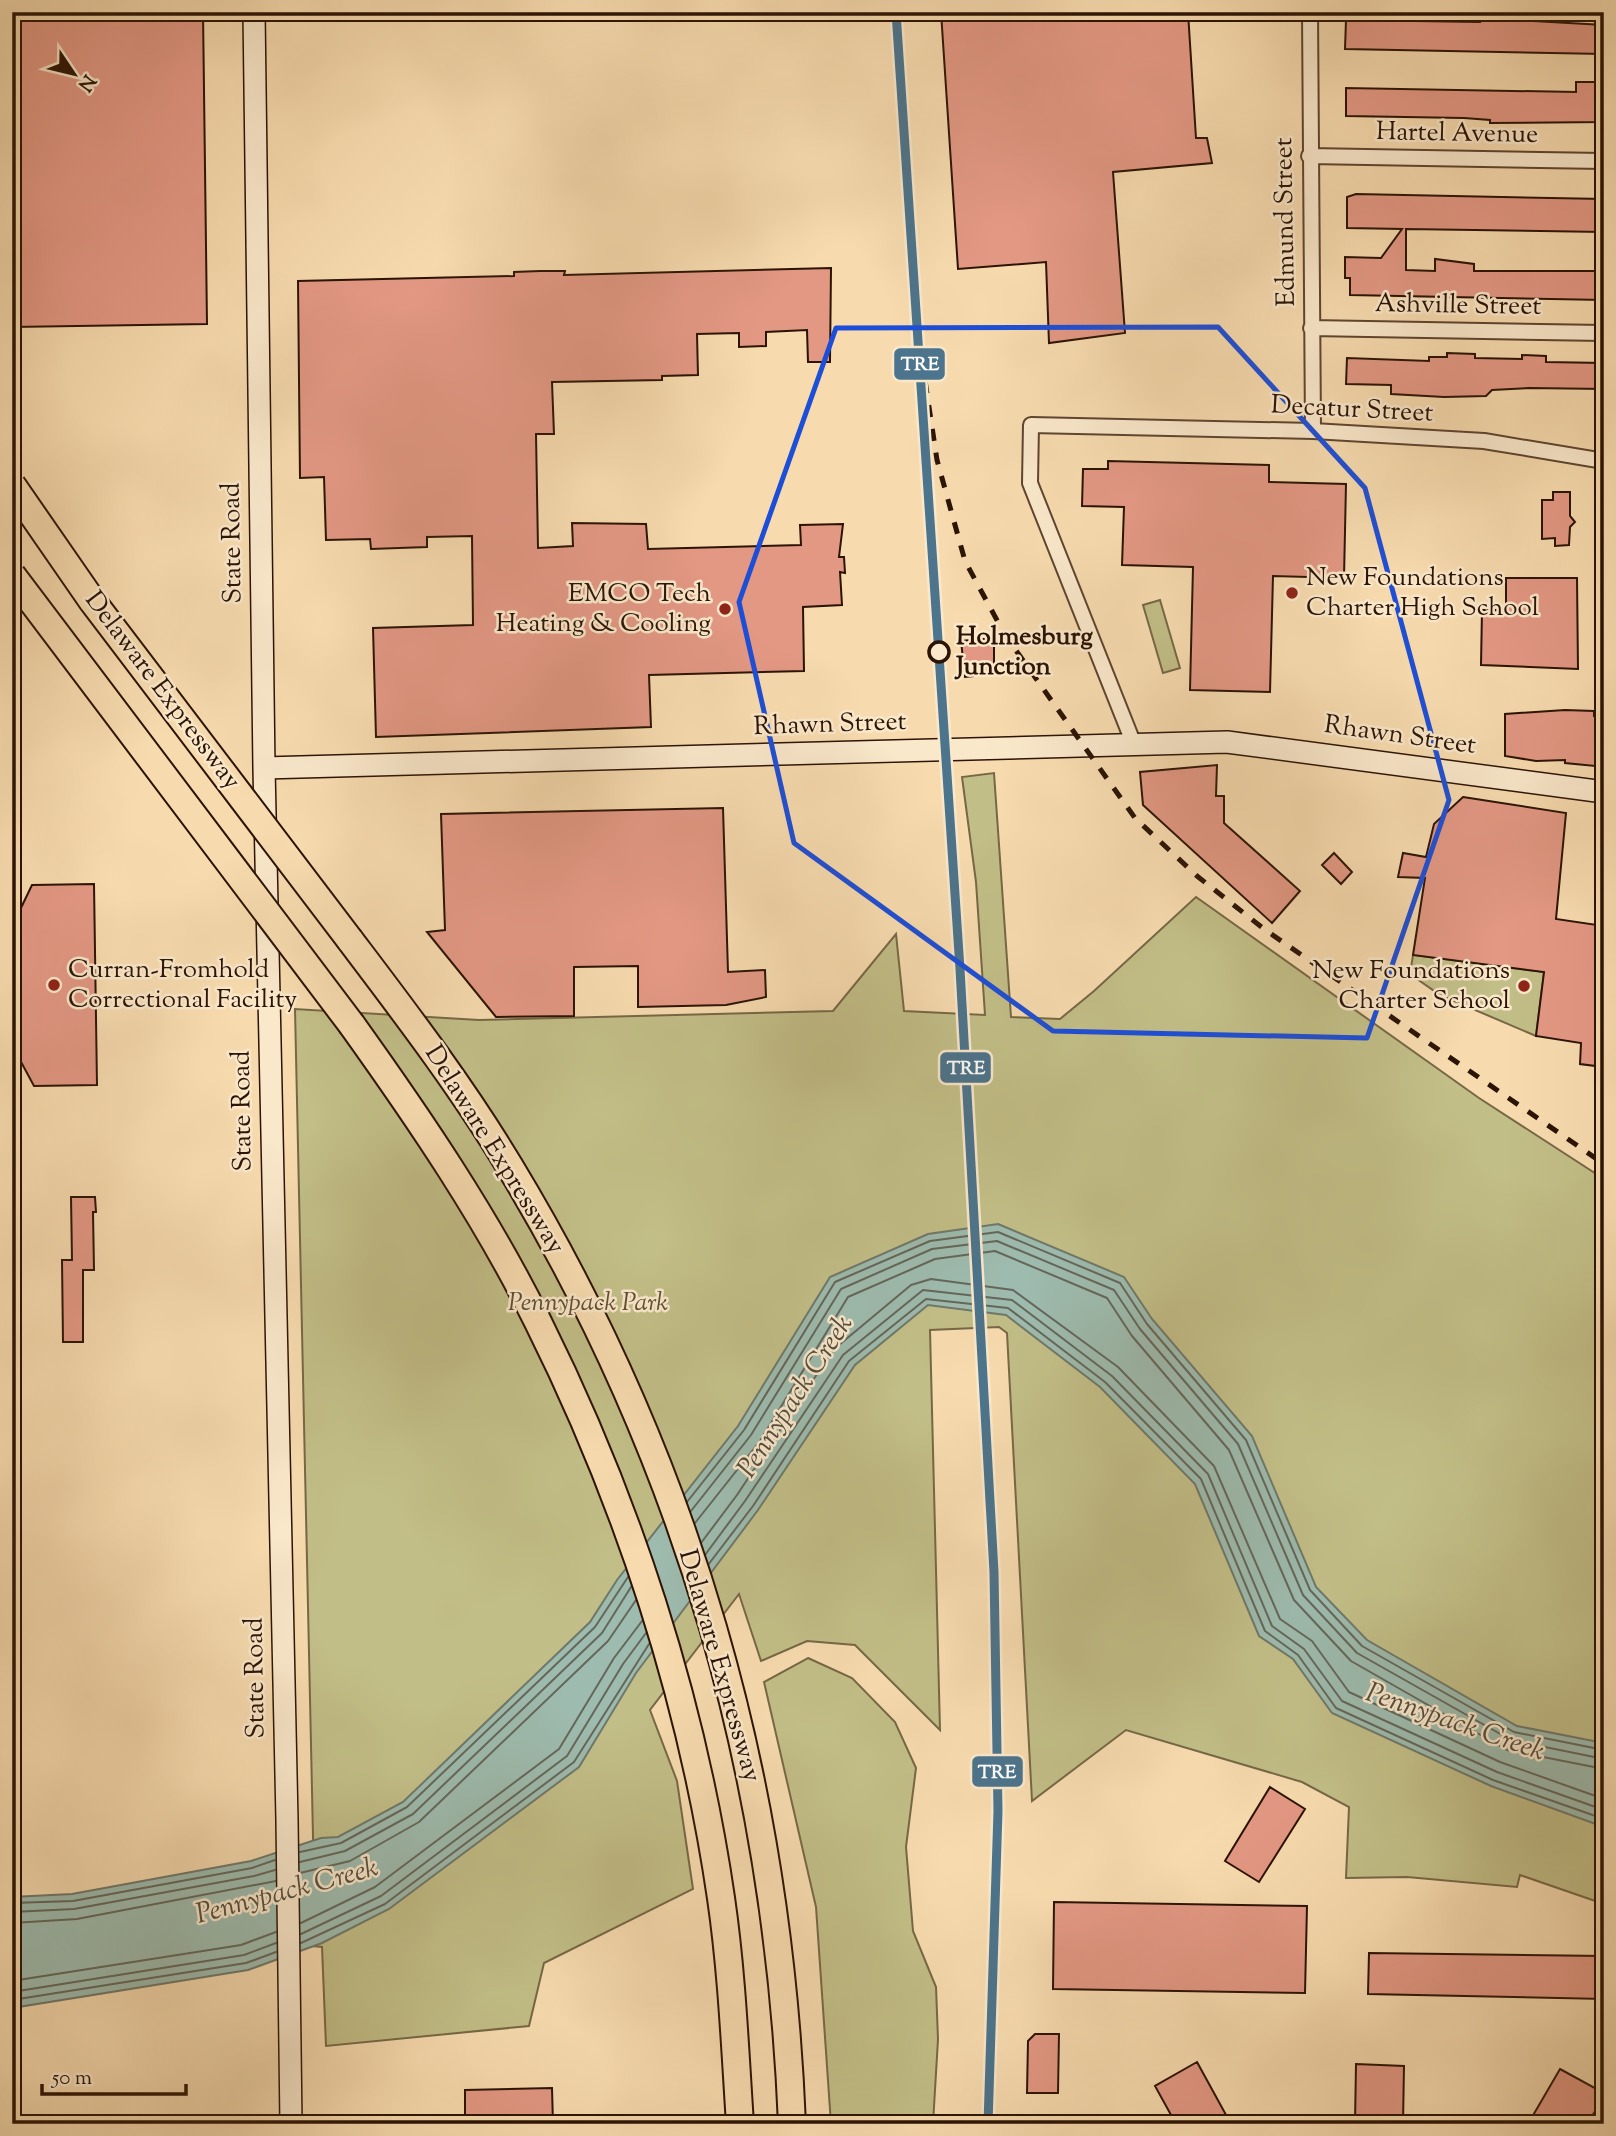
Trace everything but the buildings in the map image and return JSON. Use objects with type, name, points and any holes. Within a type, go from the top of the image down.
[{"type":"highway","name":"Delaware Expressway","points":[[12,485],[88,595],[441,1061],[511,1168],[587,1304],[639,1417],[666,1484],[716,1633],[751,1771],[783,1982],[792,2124]]},
{"type":"highway","name":"Delaware Expressway","points":[[12,575],[352,1025],[424,1125],[538,1321],[620,1507],[688,1729],[722,1900],[732,1998],[740,2124]]},
{"type":"main road","name":"State Road","points":[[254,12],[264,768],[291,2124]]},
{"type":"main road","name":"Rhawn Street","points":[[264,768],[1227,741],[1604,792]]},
{"type":"street","name":"Edmund Street","points":[[1310,12],[1313,431]]},
{"type":"street","name":"Hartel Avenue","points":[[1309,156],[1604,161]]},
{"type":"street","name":"Ashville Street","points":[[1311,328],[1604,333]]},
{"type":"street","name":"Decatur Street","points":[[1133,742],[1030,483],[1031,425],[1313,431],[1484,441],[1604,461]]},
{"type":"highlighted area","points":[[1218,327],[1365,488],[1449,800],[1367,1038],[1053,1031],[794,843],[739,602],[836,328]]},
{"type":"green space","points":[[1160,600],[1180,668],[1163,673],[1143,605]]},
{"type":"green space","name":"Pennypack Park","points":[[994,773],[1011,1017],[1060,1019],[1196,897],[1479,1098],[1604,1179],[1604,1904],[1520,1875],[1517,1887],[1407,1877],[1346,1878],[1349,1807],[1302,1782],[1126,1730],[1032,1801],[1007,1333],[999,1327],[930,1330],[940,1730],[855,1645],[807,1641],[761,1661],[739,1594],[650,1710],[677,1781],[693,1889],[544,1963],[529,2026],[326,2046],[322,1947],[313,1946],[314,1883],[295,1009],[479,1020],[833,1011],[896,934],[904,1011],[985,1015],[976,882],[962,777]]},
{"type":"green space","points":[[1413,955],[1544,972],[1536,1036],[1440,995],[1410,974]]},
{"type":"green space","points":[[808,1658],[852,1678],[895,1722],[916,1768],[906,1847],[913,1931],[936,1987],[938,2039],[933,2124],[831,2124],[816,1907],[764,1682]]},
{"type":"water","name":"Pennypack Creek","points":[[998,1224],[1124,1277],[1152,1319],[1252,1436],[1316,1587],[1367,1640],[1517,1726],[1604,1743],[1604,1827],[1491,1786],[1332,1713],[1293,1659],[1259,1636],[1195,1484],[1100,1387],[1006,1315],[928,1305],[855,1365],[758,1510],[636,1673],[579,1767],[389,1909],[322,1943],[248,1970],[12,2008],[12,1897],[72,1894],[251,1861],[321,1838],[338,1837],[403,1802],[590,1622],[617,1580],[738,1426],[830,1277],[928,1234]]},
{"type":"railway","points":[[918,334],[937,460],[965,561],[1005,635],[1135,818],[1197,876],[1264,929],[1604,1164]]},
{"type":"transit line","name":"TRE","points":[[896,12],[960,969],[994,1572],[998,1811],[988,2124]]},
{"type":"place","name":"New Foundations Charter High School","points":[[1292,593]]},
{"type":"place","name":"EMCO Tech Heating & Cooling","points":[[725,609]]},
{"type":"place","name":"Holmesburg Junction","points":[[939,652]]},
{"type":"place","name":"Curran-Fromhold Correctional Facility","points":[[54,985]]},
{"type":"place","name":"New Foundations Charter School","points":[[1524,986]]}]
